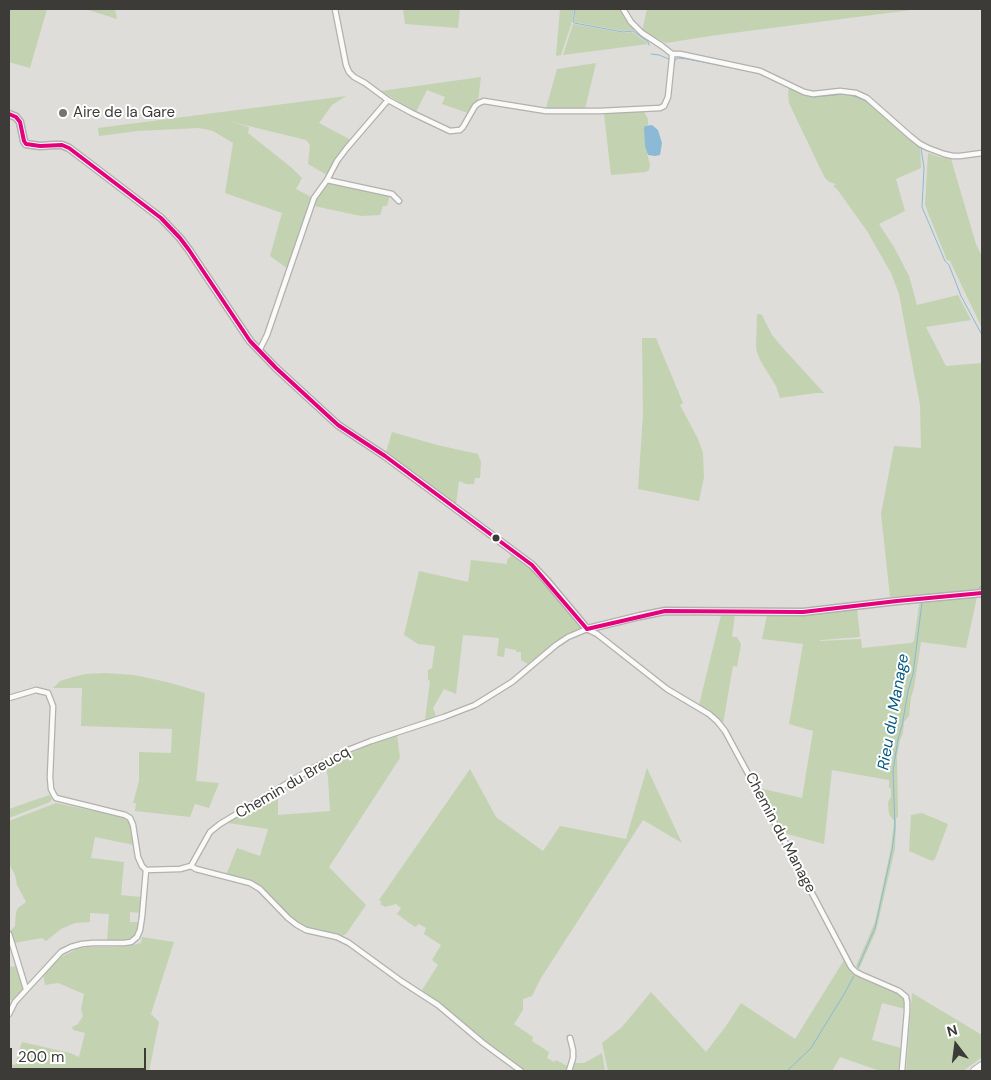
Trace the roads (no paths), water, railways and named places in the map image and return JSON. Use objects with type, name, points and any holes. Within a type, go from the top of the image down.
[{"type":"main road","points":[[975,1071],[982,1066]]},
{"type":"street","points":[[335,9],[349,72],[388,100],[432,123],[455,132],[463,127],[474,106],[484,101],[546,111],[660,108],[664,106],[668,97],[672,54]]},
{"type":"street","points":[[623,9],[631,22],[642,33],[672,54],[760,71],[799,90],[813,94],[840,91],[856,93],[867,98],[910,136],[928,148],[953,156],[982,153]]},
{"type":"street","points":[[259,351],[267,334],[314,198],[346,149],[388,100]]},
{"type":"street","points":[[9,114],[16,117],[20,122],[26,144],[40,146],[62,145],[69,148],[161,218],[189,250],[250,341],[283,375],[333,421],[385,456],[532,565],[587,629],[666,611],[803,612],[982,593]]},
{"type":"street","points":[[327,180],[392,194],[399,201]]},
{"type":"street","name":"Chemin du Breucq","points":[[191,866],[210,832],[311,769],[348,750],[460,711],[485,699],[512,682],[556,645],[568,637],[587,629]]},
{"type":"street","name":"Chemin du Manage","points":[[587,629],[597,634],[666,689],[709,714],[725,731],[851,967],[856,972],[899,991],[906,997],[908,1011],[902,1071]]},
{"type":"street","points":[[9,698],[36,690],[48,693],[53,706],[50,776],[51,789],[54,795],[56,798],[125,815],[130,818],[133,825],[138,857],[146,870],[180,870],[191,866],[250,883],[260,889],[297,925],[306,930],[337,937],[349,943],[438,1005],[483,1043],[521,1071]]},
{"type":"street","points":[[9,1014],[15,1002],[61,952],[71,947],[93,943],[131,942],[137,937],[142,917],[146,870]]},
{"type":"street","points":[[9,934],[26,989]]},
{"type":"street","points":[[568,1071],[573,1058],[570,1038]]},
{"type":"water","points":[[652,125],[658,130],[662,143],[660,155],[655,156],[648,155],[645,146],[644,128],[645,126]]},
{"type":"waterway","name":"Rieu du Manage","points":[[575,9],[574,23],[623,32],[633,31],[648,42],[649,45]]},
{"type":"waterway","name":"Rieu du Manage","points":[[651,54],[669,59]]},
{"type":"waterway","name":"Rieu du Manage","points":[[675,60],[678,58],[687,59],[739,69]]},
{"type":"waterway","name":"Rieu du Manage","points":[[755,72],[763,75]]},
{"type":"waterway","name":"Rieu du Manage","points":[[791,89],[813,97],[845,94]]},
{"type":"waterway","name":"Rieu du Manage","points":[[851,95],[864,100],[902,132]]},
{"type":"waterway","name":"Rieu du Manage","points":[[909,138],[921,148],[924,168],[922,207],[961,296],[982,335]]},
{"type":"waterway","name":"Rieu du Manage","points":[[979,588],[982,585]]},
{"type":"waterway","name":"Rieu du Manage","points":[[858,967],[875,928],[892,850],[895,828],[893,771],[898,739],[913,674],[922,602],[978,597]]},
{"type":"waterway","name":"Rieu du Manage","points":[[787,1071],[811,1048],[854,976]]},
{"type":"place","name":"Aire de la Gare","points":[[63,113]]}]
